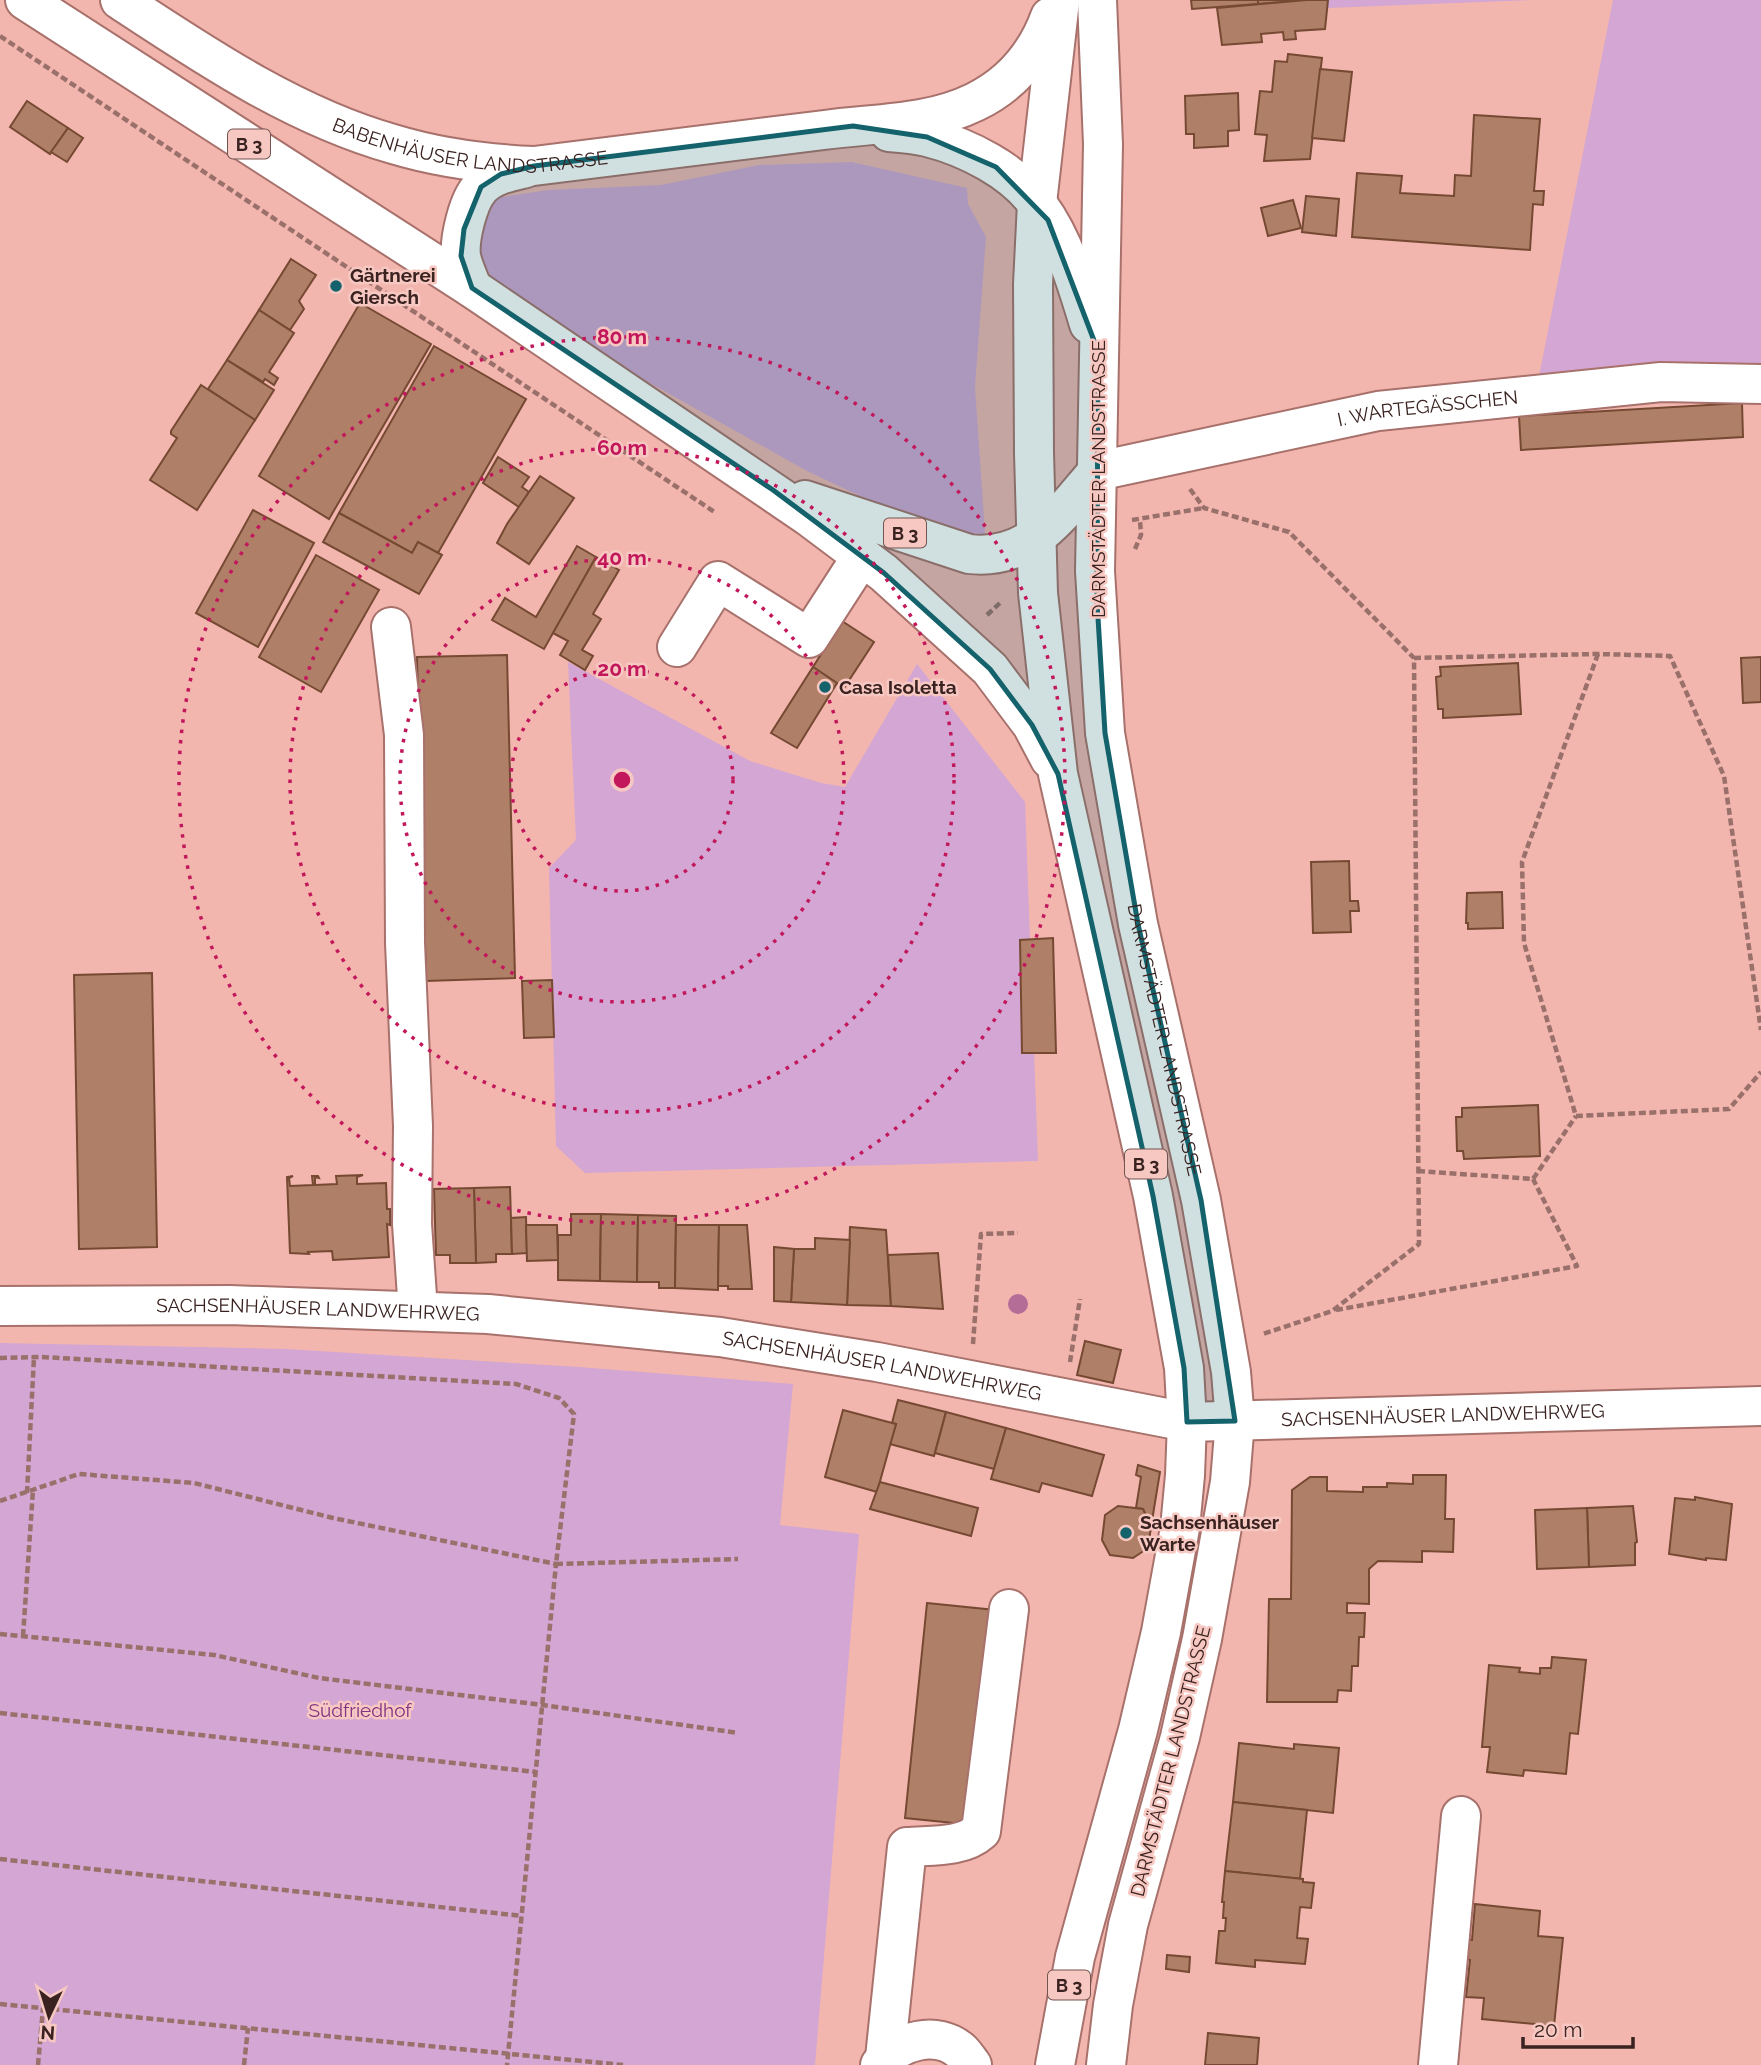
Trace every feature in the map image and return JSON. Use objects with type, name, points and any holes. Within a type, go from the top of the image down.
[{"type":"main road","name":"B 3","points":[[25,0],[472,288],[773,490],[970,554],[989,556],[1008,553],[1036,537],[1058,517],[1098,471]]},
{"type":"main road","name":"BABENHÄUSER LANDSTRASSE","points":[[120,0],[196,49],[315,115],[391,144],[440,156],[485,163],[534,166],[853,126],[915,121],[973,103],[998,89],[1022,69],[1044,33],[1058,0]]},
{"type":"main road","name":"DARMSTÄDTER LANDSTRASSE","points":[[1055,2065],[1075,1957],[1138,1730],[1161,1632],[1180,1528],[1187,1422],[1184,1368],[1153,1196],[1058,774],[1038,593],[1033,284],[1037,203],[1058,0]]},
{"type":"main road","name":"DARMSTÄDTER LANDSTRASSE","points":[[1097,0],[1103,144],[1095,571],[1105,733],[1138,924],[1201,1200],[1231,1372],[1235,1422],[1230,1482],[1202,1639],[1180,1737],[1143,1865],[1122,1951],[1107,2065]]},
{"type":"main road","name":"BABENHÄUSER LANDSTRASSE","points":[[853,126],[927,137],[968,152],[1007,175],[1037,203],[1048,220],[1076,281],[1098,351]]},
{"type":"main road","name":"B 3","points":[[472,288],[461,256],[470,209],[481,187],[501,174],[534,166]]},
{"type":"main road","name":"I. WARTEGÄSSCHEN","points":[[1098,471],[1378,411],[1661,382],[1761,384]]},
{"type":"main road","name":"DARMSTÄDTER LANDSTRASSE","points":[[773,490],[884,573],[990,669],[1032,725],[1058,774]]},
{"type":"main road","points":[[677,647],[718,581],[809,638],[862,556]]},
{"type":"main road","points":[[391,628],[404,735],[405,943],[413,1126],[412,1224],[418,1311]]},
{"type":"main road","name":"SACHSENHÄUSER LANDWEHRWEG","points":[[0,1306],[230,1305],[488,1314],[720,1337],[970,1380],[1187,1422],[1761,1406]]},
{"type":"main road","points":[[883,2062],[907,1847],[955,1843],[973,1839],[982,1831],[1009,1609]]},
{"type":"main road","points":[[1437,2065],[1461,1816]]},
{"type":"main road","points":[[883,2062],[902,2046],[918,2040],[940,2041],[961,2051],[972,2065]]},
{"type":"path","points":[[0,36],[716,513]]},
{"type":"path","points":[[1167,456],[1203,508]]},
{"type":"path","points":[[1096,522],[1140,520],[1203,508],[1289,532],[1414,658],[1419,1244],[1332,1311]]},
{"type":"path","points":[[1132,555],[1141,536],[1140,520]]},
{"type":"path","points":[[984,619],[1007,597]]},
{"type":"path","points":[[1414,658],[1598,654],[1670,656],[1724,776],[1761,1030]]},
{"type":"path","points":[[1576,1116],[1524,943],[1522,862],[1598,654]]},
{"type":"path","points":[[1576,1116],[1728,1109],[1761,1072]]},
{"type":"path","points":[[1533,1179],[1576,1116]]},
{"type":"path","points":[[1418,1171],[1533,1179]]},
{"type":"path","points":[[1254,1336],[1332,1311],[1577,1266],[1533,1179]]},
{"type":"path","points":[[970,1380],[981,1234],[1018,1233]]},
{"type":"path","points":[[1064,1398],[1080,1299]]},
{"type":"path","points":[[27,1493],[34,1357]]},
{"type":"path","points":[[0,1358],[34,1357],[516,1384],[559,1398],[574,1413],[556,1564],[507,2065]]},
{"type":"path","points":[[0,1501],[79,1474],[194,1483],[333,1518],[556,1564],[738,1559]]},
{"type":"path","points":[[23,1636],[33,1490]]},
{"type":"path","points":[[0,1634],[214,1655],[319,1678],[542,1705],[738,1733]]},
{"type":"path","points":[[0,1713],[536,1772]]},
{"type":"path","points":[[0,1859],[522,1916]]},
{"type":"path","points":[[0,2004],[623,2065]]},
{"type":"path","points":[[38,2065],[43,2008]]},
{"type":"path","points":[[244,2065],[248,2028]]},
{"type":"highlighted area","points":[[853,126],[927,137],[996,167],[1048,220],[1098,351],[1097,601],[1105,733],[1138,924],[1201,1200],[1235,1421],[1187,1422],[1184,1368],[1153,1196],[1058,774],[1032,725],[990,669],[884,573],[773,490],[472,288],[461,256],[464,229],[481,187],[501,174],[534,166]]},
{"type":"green space","points":[[1328,0],[1530,0],[1327,8]]},
{"type":"green space","points":[[1613,0],[1761,0],[1761,368],[1538,382]]},
{"type":"green space","points":[[852,162],[967,188],[968,204],[986,237],[975,387],[985,532],[980,543],[953,540],[807,471],[641,378],[495,286],[476,245],[495,198],[548,190],[661,185],[759,165]]},
{"type":"green space","points":[[568,662],[750,761],[821,783],[845,787],[917,664],[1025,802],[1038,1161],[585,1173],[556,1146],[549,868],[576,840]]},
{"type":"green space","name":"Südfriedhof","points":[[0,1343],[286,1349],[579,1367],[793,1384],[780,1525],[859,1534],[815,2065],[0,2065]]},
{"type":"building","points":[[1191,0],[1258,0],[1258,4],[1192,9]]},
{"type":"building","points":[[1258,0],[1307,0],[1258,4]]},
{"type":"building","points":[[1328,0],[1325,29],[1295,31],[1296,39],[1284,40],[1283,32],[1261,34],[1262,42],[1222,45],[1217,8]]},
{"type":"building","points":[[1288,54],[1322,58],[1310,159],[1264,161],[1267,135],[1255,134],[1260,91],[1272,92],[1275,61],[1287,62]]},
{"type":"building","points":[[1320,69],[1352,72],[1344,141],[1312,138]]},
{"type":"building","points":[[1238,93],[1239,130],[1228,131],[1228,146],[1194,148],[1194,134],[1186,134],[1185,96]]},
{"type":"building","points":[[27,101],[68,128],[50,154],[10,127]]},
{"type":"building","points":[[1474,115],[1540,119],[1534,191],[1544,191],[1543,205],[1533,204],[1530,250],[1352,237],[1357,173],[1402,176],[1400,193],[1454,196],[1455,175],[1471,176]]},
{"type":"building","points":[[68,128],[83,138],[67,162],[51,152]]},
{"type":"building","points":[[1306,196],[1339,199],[1336,236],[1302,232]]},
{"type":"building","points":[[1293,200],[1301,228],[1268,236],[1261,208]]},
{"type":"building","points":[[291,259],[316,275],[299,301],[304,309],[290,330],[259,310]]},
{"type":"building","points":[[360,303],[431,344],[329,519],[259,476]]},
{"type":"building","points":[[259,310],[294,333],[269,372],[278,378],[274,385],[265,379],[263,382],[227,360]]},
{"type":"building","points":[[434,346],[526,399],[438,553],[418,542],[412,553],[339,513]]},
{"type":"building","points":[[227,360],[274,390],[255,420],[208,389]]},
{"type":"building","points":[[201,385],[255,420],[197,510],[150,480],[177,438],[171,431]]},
{"type":"building","points":[[1742,403],[1743,437],[1521,450],[1519,416]]},
{"type":"building","points":[[498,457],[529,477],[522,487],[529,492],[519,507],[483,483]]},
{"type":"building","points":[[540,476],[574,498],[529,564],[497,543]]},
{"type":"building","points":[[253,510],[314,543],[258,647],[196,613]]},
{"type":"building","points":[[339,513],[412,553],[418,542],[442,555],[419,594],[323,542]]},
{"type":"building","points":[[577,546],[596,557],[544,649],[492,620],[505,598],[536,617]]},
{"type":"building","points":[[316,555],[379,590],[321,692],[259,657]]},
{"type":"building","points":[[596,557],[619,570],[593,614],[601,619],[582,650],[593,656],[585,670],[560,655],[568,641],[553,633]]},
{"type":"building","points":[[842,621],[874,642],[844,688],[813,667]]},
{"type":"building","points":[[507,655],[515,978],[426,981],[417,657]]},
{"type":"building","points":[[1761,657],[1761,702],[1743,703],[1741,658]]},
{"type":"building","points":[[1518,663],[1521,714],[1443,718],[1443,709],[1438,709],[1436,677],[1441,676],[1440,667]]},
{"type":"building","points":[[813,667],[837,683],[797,748],[771,733]]},
{"type":"building","points":[[1349,861],[1350,901],[1358,901],[1359,911],[1350,911],[1351,932],[1313,933],[1311,862]]},
{"type":"building","points":[[1502,892],[1503,928],[1468,929],[1467,893]]},
{"type":"building","points":[[1053,938],[1056,1053],[1022,1053],[1020,940]]},
{"type":"building","points":[[152,973],[157,1247],[79,1249],[74,975]]},
{"type":"building","points":[[552,980],[554,1037],[524,1038],[522,981]]},
{"type":"building","points":[[1538,1105],[1540,1156],[1464,1159],[1463,1151],[1457,1151],[1456,1117],[1462,1117],[1462,1108]]},
{"type":"building","points":[[363,1175],[357,1177],[357,1184],[386,1183],[387,1209],[390,1209],[390,1225],[387,1224],[389,1257],[333,1260],[332,1251],[290,1253],[287,1177],[293,1176],[289,1178],[290,1186],[313,1185],[312,1176],[319,1178],[315,1177],[315,1185],[337,1184],[336,1176]]},
{"type":"building","points":[[510,1187],[512,1254],[496,1254],[496,1262],[476,1263],[474,1188]]},
{"type":"building","points":[[474,1188],[476,1263],[450,1263],[450,1255],[436,1255],[434,1189]]},
{"type":"building","points":[[571,1214],[601,1214],[600,1281],[558,1280],[558,1235],[571,1235]]},
{"type":"building","points":[[601,1214],[638,1215],[637,1282],[600,1281]]},
{"type":"building","points":[[638,1215],[676,1216],[675,1288],[659,1288],[659,1282],[637,1282]]},
{"type":"building","points":[[526,1217],[527,1253],[512,1254],[511,1218]]},
{"type":"building","points":[[526,1225],[557,1225],[558,1260],[527,1261]]},
{"type":"building","points":[[676,1225],[719,1225],[718,1290],[675,1288]]},
{"type":"building","points":[[719,1225],[747,1225],[752,1289],[728,1289],[728,1286],[718,1286]]},
{"type":"building","points":[[850,1227],[886,1230],[891,1306],[847,1305]]},
{"type":"building","points":[[815,1238],[850,1240],[847,1305],[791,1302],[794,1249],[815,1249]]},
{"type":"building","points":[[774,1247],[794,1249],[791,1302],[774,1301]]},
{"type":"building","points":[[938,1253],[943,1309],[891,1306],[888,1255]]},
{"type":"building","points":[[1085,1341],[1121,1350],[1113,1383],[1077,1375]]},
{"type":"building","points":[[898,1400],[946,1412],[934,1456],[890,1444],[896,1424],[892,1423]]},
{"type":"building","points":[[843,1410],[896,1424],[877,1492],[825,1477]]},
{"type":"building","points":[[946,1412],[1006,1428],[994,1469],[935,1453]]},
{"type":"building","points":[[1006,1428],[1104,1455],[1092,1496],[1042,1483],[1039,1492],[991,1479]]},
{"type":"building","points":[[1138,1465],[1160,1472],[1151,1527],[1143,1509],[1136,1508],[1141,1477],[1136,1475]]},
{"type":"building","points":[[1413,1475],[1446,1475],[1445,1519],[1454,1519],[1453,1552],[1422,1551],[1422,1562],[1378,1561],[1369,1569],[1369,1604],[1347,1603],[1347,1613],[1365,1613],[1364,1637],[1359,1637],[1358,1666],[1352,1666],[1351,1691],[1338,1690],[1337,1702],[1267,1702],[1269,1599],[1291,1599],[1292,1490],[1310,1477],[1327,1477],[1327,1491],[1363,1492],[1363,1487],[1387,1487],[1387,1483],[1413,1484]]},
{"type":"building","points":[[880,1482],[978,1508],[971,1536],[870,1509]]},
{"type":"building","points":[[1695,1497],[1732,1504],[1726,1560],[1669,1554],[1675,1498],[1695,1500]]},
{"type":"building","name":"Sachsenhäuser Warte","points":[[1118,1506],[1143,1509],[1151,1527],[1148,1548],[1133,1558],[1110,1555],[1102,1540],[1105,1515]]},
{"type":"building","points":[[1633,1506],[1637,1542],[1635,1565],[1589,1567],[1587,1508]]},
{"type":"building","points":[[1587,1508],[1589,1567],[1537,1569],[1535,1510]]},
{"type":"building","points":[[927,1603],[995,1610],[973,1825],[905,1818]]},
{"type":"building","points":[[1552,1657],[1586,1660],[1578,1734],[1570,1733],[1566,1774],[1524,1770],[1523,1776],[1487,1772],[1490,1747],[1482,1747],[1489,1665],[1520,1668],[1519,1672],[1540,1674],[1540,1668],[1551,1668]]},
{"type":"building","points":[[1239,1743],[1294,1749],[1294,1744],[1339,1748],[1333,1813],[1233,1802]]},
{"type":"building","points":[[1233,1802],[1307,1810],[1300,1879],[1225,1871]]},
{"type":"building","points":[[1225,1871],[1303,1879],[1303,1882],[1314,1883],[1311,1908],[1300,1907],[1297,1938],[1308,1939],[1305,1964],[1255,1960],[1255,1967],[1216,1963],[1219,1931],[1225,1931],[1226,1918],[1223,1918],[1222,1902]]},
{"type":"building","points":[[1475,1904],[1540,1911],[1538,1936],[1563,1938],[1554,2026],[1482,2019],[1484,1998],[1466,1997],[1470,1960],[1467,1959],[1469,1940],[1472,1940]]},
{"type":"building","points":[[1167,1955],[1190,1957],[1189,1972],[1166,1969]]},
{"type":"building","points":[[1208,2033],[1259,2038],[1257,2065],[1205,2065]]},
{"type":"place","name":"Gärtnerei Giersch","points":[[336,286]]},
{"type":"place","name":"Casa Isoletta","points":[[825,687]]},
{"type":"place","name":"Sachsenhäuser Warte","points":[[1126,1533]]}]
